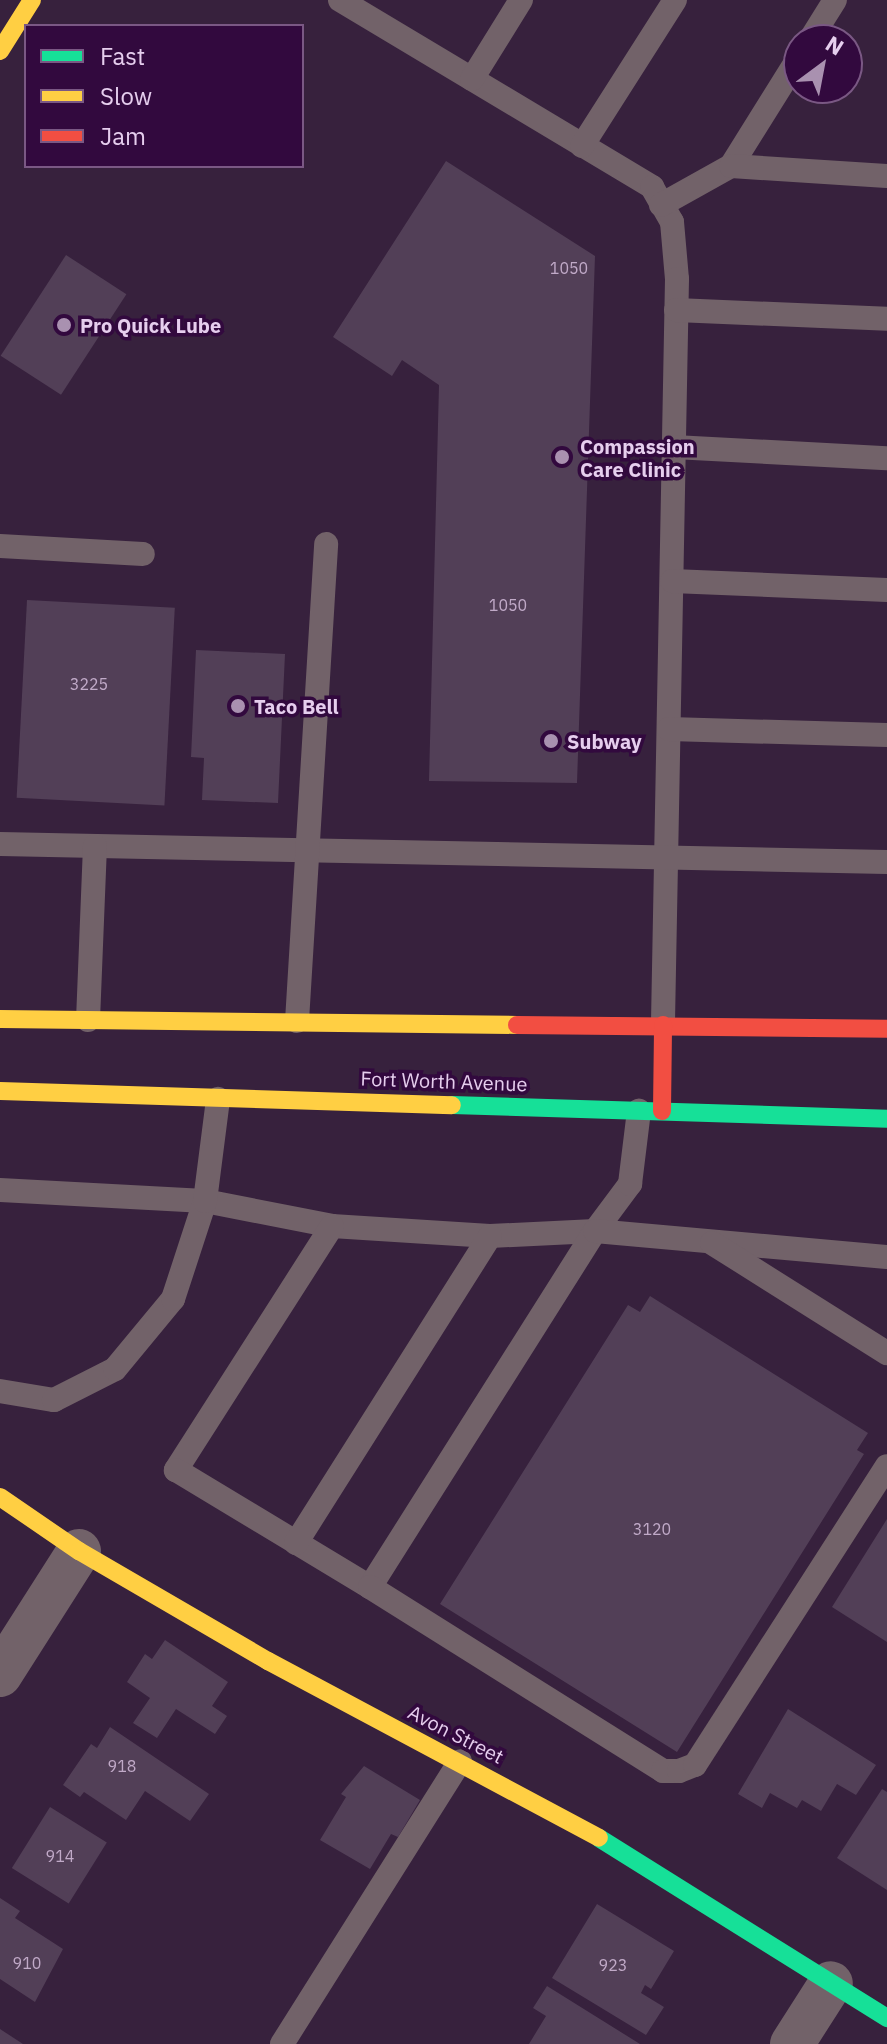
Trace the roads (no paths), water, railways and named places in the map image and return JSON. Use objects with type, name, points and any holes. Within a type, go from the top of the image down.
[{"type":"main road","points":[[0,51],[32,0]]},
{"type":"main road","points":[[0,1019],[887,1029]]},
{"type":"main road","points":[[650,1111],[663,1025]]},
{"type":"main road","name":"Fort Worth Avenue","points":[[0,1091],[218,1099],[434,1101],[887,1119]]},
{"type":"main road","name":"Avon Street","points":[[0,1497],[79,1551],[268,1661],[635,1857],[887,2018]]},
{"type":"street","points":[[0,1675],[79,1551]]},
{"type":"street","points":[[792,2044],[831,1983]]},
{"type":"lane","points":[[472,79],[521,0]]},
{"type":"lane","points":[[582,146],[675,0]]},
{"type":"lane","points":[[820,24],[835,0]]},
{"type":"lane","points":[[350,3],[652,187],[672,222],[676,310],[663,1025]]},
{"type":"lane","points":[[661,205],[731,166],[783,83]]},
{"type":"lane","points":[[731,166],[885,173]]},
{"type":"lane","points":[[676,310],[887,319]]},
{"type":"lane","points":[[674,447],[887,458]]},
{"type":"lane","points":[[297,1021],[326,544]]},
{"type":"lane","points":[[0,546],[143,554]]},
{"type":"lane","points":[[672,581],[887,590]]},
{"type":"lane","points":[[669,729],[887,735]]},
{"type":"lane","points":[[0,844],[887,862]]},
{"type":"lane","points":[[88,1020],[95,846]]},
{"type":"lane","points":[[0,1391],[54,1400],[115,1369],[173,1299],[205,1201],[218,1099]]},
{"type":"lane","points":[[370,1587],[595,1231],[630,1184],[650,1111]]},
{"type":"lane","points":[[0,1190],[205,1201],[332,1226],[490,1236],[595,1231],[887,1257]]},
{"type":"lane","points":[[332,1226],[176,1470],[370,1587],[663,1771],[679,1771],[695,1765],[887,1466]]},
{"type":"lane","points":[[296,1543],[490,1236]]},
{"type":"lane","points":[[707,1240],[887,1353]]},
{"type":"lane","points":[[282,2044],[460,1761]]},
{"type":"place","name":"Pro Quick Lube","points":[[64,325]]},
{"type":"place","name":"Compassion Care Clinic","points":[[562,457]]},
{"type":"place","name":"Taco Bell","points":[[238,706]]},
{"type":"place","name":"Subway","points":[[551,741]]}]
